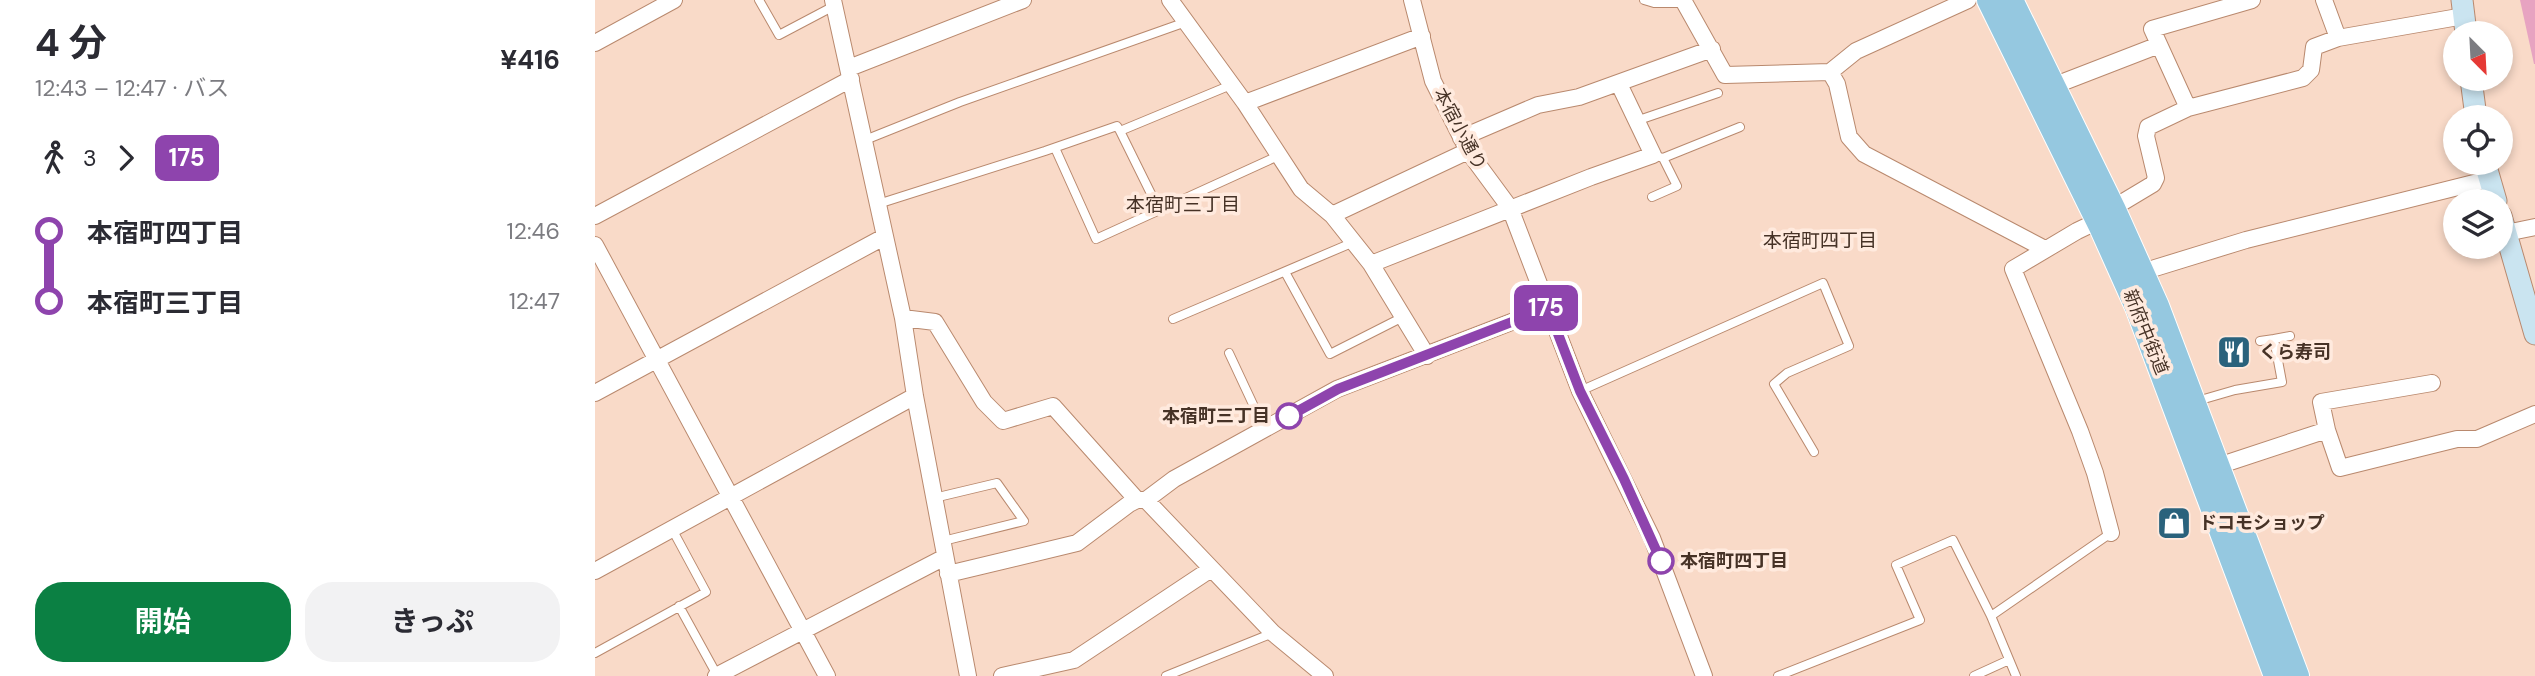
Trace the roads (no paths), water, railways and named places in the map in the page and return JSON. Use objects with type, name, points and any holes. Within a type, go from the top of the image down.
[{"type":"main road","name":"新府中街道","points":[[1989,0],[2106,215],[2143,272],[2297,676]]},
{"type":"main road","name":"新府中街道","points":[[2011,0],[2053,86],[2106,215],[2276,676]]},
{"type":"street","points":[[595,43],[674,0]]},
{"type":"street","points":[[595,216],[850,74],[1023,0]]},
{"type":"street","points":[[1170,0],[1245,103],[1300,189],[1332,215],[1371,264],[1427,356]]},
{"type":"street","name":"本宿小通り","points":[[1412,0],[1433,81],[1464,145],[1510,208],[1580,391],[1652,538],[1704,676]]},
{"type":"street","points":[[1684,1],[1725,75],[1830,72],[1856,51],[1968,0]]},
{"type":"street","points":[[2188,108],[2152,29],[2252,0]]},
{"type":"street","points":[[2324,0],[2339,38]]},
{"type":"street","points":[[834,3],[903,318],[915,396],[968,676]]},
{"type":"street","points":[[2111,533],[2080,431],[2013,270],[2153,184],[2156,178],[2146,136],[2148,127],[2188,108],[2303,78],[2311,70],[2314,47],[2339,38],[2464,17]]},
{"type":"street","points":[[1245,103],[1422,36]]},
{"type":"street","points":[[2053,86],[2159,45]]},
{"type":"street","points":[[1332,215],[1538,105],[1579,97],[1712,49]]},
{"type":"street","points":[[1830,72],[1837,83],[1849,137],[1864,154],[2045,249]]},
{"type":"street","points":[[1371,264],[1510,208],[1658,157],[1636,121],[1619,84]]},
{"type":"street","points":[[2143,272],[2473,175]]},
{"type":"street","points":[[2513,226],[2535,227]]},
{"type":"street","points":[[595,393],[884,237]]},
{"type":"street","points":[[595,245],[827,676]]},
{"type":"street","points":[[2513,259],[2535,334]]},
{"type":"street","points":[[948,574],[1077,543],[1129,504],[1142,500],[1174,479],[1338,389],[1548,308]]},
{"type":"street","points":[[903,318],[935,322],[984,402],[1003,421],[1053,406],[1273,633],[1325,676]]},
{"type":"street","points":[[2432,383],[2321,402],[2340,468],[2457,439],[2477,439],[2535,414]]},
{"type":"street","points":[[595,571],[915,396]]},
{"type":"street","points":[[2218,466],[2327,430]]},
{"type":"street","points":[[717,676],[944,549]]},
{"type":"street","points":[[1002,676],[1074,660],[1211,569]]},
{"type":"lane","points":[[759,0],[779,35],[834,3]]},
{"type":"lane","points":[[1644,0],[1654,3],[1684,1]]},
{"type":"lane","points":[[865,140],[960,102],[1185,22]]},
{"type":"lane","points":[[1120,131],[1231,85]]},
{"type":"lane","points":[[1636,121],[1718,93]]},
{"type":"lane","points":[[878,204],[1117,126],[1159,210]]},
{"type":"lane","points":[[1652,197],[1677,186],[1658,157],[1739,127]]},
{"type":"lane","points":[[1055,148],[1096,239],[1278,156]]},
{"type":"lane","points":[[1173,319],[1354,242]]},
{"type":"lane","points":[[1285,272],[1330,354],[1403,317]]},
{"type":"lane","points":[[1580,391],[1823,283],[1849,346],[1787,373],[1774,384],[1814,452]]},
{"type":"lane","points":[[2260,341],[2290,336]]},
{"type":"lane","points":[[2194,402],[2235,390],[2282,382],[2274,339]]},
{"type":"lane","points":[[1229,354],[1265,430]]},
{"type":"lane","points":[[934,498],[997,483],[1024,522],[944,549]]},
{"type":"lane","points":[[595,653],[706,592],[672,529]]},
{"type":"lane","points":[[1991,616],[2111,533]]},
{"type":"lane","points":[[1777,676],[1920,620],[1896,565],[1953,540],[1991,616],[2016,676]]},
{"type":"lane","points":[[679,606],[717,676]]},
{"type":"lane","points":[[1166,676],[1273,633]]},
{"type":"lane","points":[[1974,676],[2010,660]]},
{"type":"place","name":"くら寿司","points":[[2234,352]]},
{"type":"place","name":"本宿町三丁目","points":[[1289,416]]},
{"type":"place","name":"ドコモショップ","points":[[2174,523]]},
{"type":"place","name":"本宿町四丁目","points":[[1661,561]]},
{"type":"district","name":"本宿町三丁目","points":[[1183,204]]},
{"type":"district","name":"本宿町四丁目","points":[[1820,240]]}]
